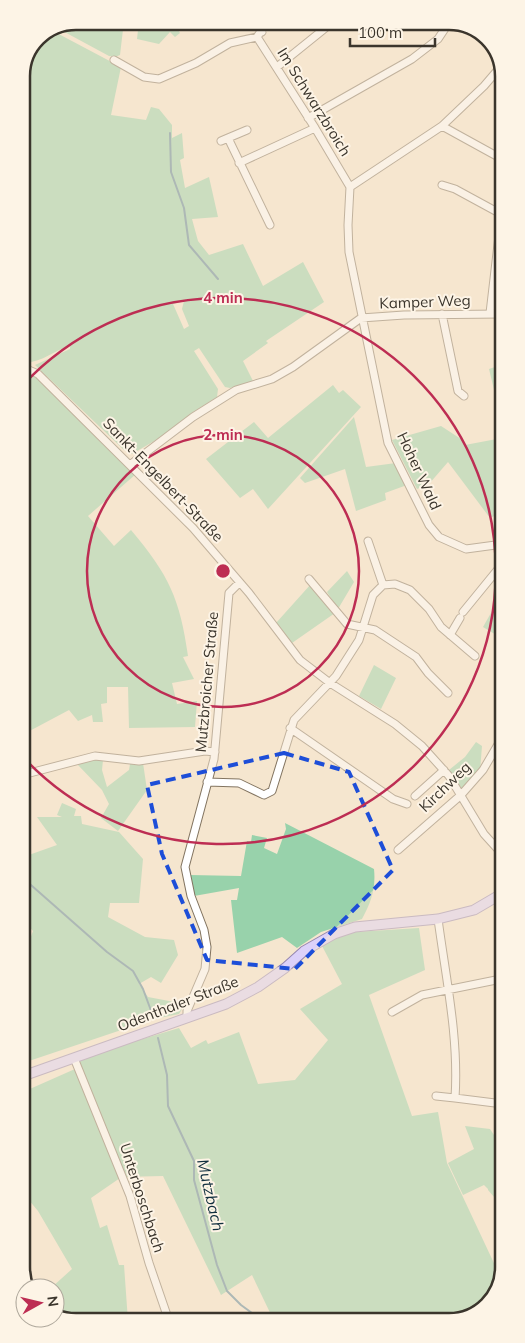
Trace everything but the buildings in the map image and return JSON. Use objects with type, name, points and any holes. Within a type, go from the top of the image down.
[{"type":"main road","name":"Odenthaler Straße","points":[[30,1074],[226,1004],[258,987],[285,968],[304,950],[334,934],[355,927],[438,920],[474,910],[495,898]]},
{"type":"street","name":"Im Schwarzbroich","points":[[258,30],[277,68],[350,187]]},
{"type":"street","points":[[114,60],[144,77],[158,80],[196,63],[230,43],[259,34],[262,30]]},
{"type":"street","points":[[277,68],[323,30]]},
{"type":"street","points":[[308,118],[412,59],[438,39],[444,30]]},
{"type":"street","points":[[350,187],[442,126],[495,71]]},
{"type":"street","points":[[442,126],[495,155]]},
{"type":"street","points":[[239,163],[315,128]]},
{"type":"street","points":[[247,130],[224,140],[239,163],[270,225]]},
{"type":"street","points":[[442,185],[455,189],[495,209]]},
{"type":"street","name":"Hoher Wald","points":[[350,187],[349,251],[361,318],[388,443],[429,525],[439,536],[466,549],[495,545]]},
{"type":"street","name":"Kamper Weg","points":[[490,313],[495,271]]},
{"type":"street","name":"Kamper Weg","points":[[361,318],[495,313]]},
{"type":"street","points":[[442,314],[458,390],[464,396]]},
{"type":"street","points":[[131,464],[193,417],[236,390],[272,379],[293,367],[361,318]]},
{"type":"street","name":"Sankt-Engelbert-Straße","points":[[30,370],[38,374],[131,464],[193,528],[300,660],[330,683],[396,724],[422,746],[444,770],[484,834],[495,846]]},
{"type":"street","points":[[368,541],[383,585]]},
{"type":"street","points":[[450,635],[462,615],[495,573]]},
{"type":"street","points":[[309,579],[347,624],[375,630],[416,657],[428,673],[448,693]]},
{"type":"street","name":"Mutzbroicher Straße","points":[[187,1018],[187,1011],[205,968],[206,947],[204,930],[191,896],[185,867],[214,752],[229,593],[239,583]]},
{"type":"street","points":[[207,782],[239,783],[264,795],[270,793],[274,786],[290,728],[297,715],[330,683],[359,640],[364,629],[373,595],[383,585],[395,584],[410,590],[450,635],[475,656]]},
{"type":"street","points":[[290,728],[393,799],[407,804]]},
{"type":"street","points":[[30,773],[95,756],[139,761],[205,750],[214,752]]},
{"type":"street","name":"Kirchweg","points":[[398,850],[461,795],[483,770],[495,750]]},
{"type":"street","points":[[415,796],[444,770]]},
{"type":"street","points":[[438,920],[456,1041],[455,1098]]},
{"type":"street","points":[[392,1012],[422,996],[495,980]]},
{"type":"street","name":"Unterboschbach","points":[[74,1058],[130,1196],[148,1263],[166,1313]]},
{"type":"street","points":[[436,1096],[495,1103]]},
{"type":"highlighted area","points":[[284,753],[349,772],[393,870],[295,969],[207,960],[162,854],[147,785]]},
{"type":"green space","points":[[76,30],[123,30],[120,55],[115,57],[109,56],[64,32]]},
{"type":"green space","points":[[138,30],[178,30],[180,33],[175,37],[170,32],[159,44],[137,39]]},
{"type":"green space","points":[[59,34],[121,67],[111,115],[146,120],[151,107],[159,109],[172,125],[172,138],[182,133],[184,158],[180,160],[185,188],[209,177],[218,217],[192,219],[198,241],[209,255],[243,244],[263,286],[303,262],[324,302],[266,341],[268,343],[243,361],[253,381],[230,388],[225,387],[199,348],[194,351],[218,389],[217,397],[190,414],[189,417],[156,440],[132,454],[124,450],[35,365],[70,349],[70,346],[30,362],[30,73],[38,51],[51,38]],"holes":[[[184,301],[182,309],[189,326],[184,329],[173,304]]]},
{"type":"green space","points":[[495,367],[495,394],[489,369]]},
{"type":"green space","points":[[30,369],[136,474],[88,516],[114,546],[131,530],[164,575],[171,588],[185,636],[188,656],[183,657],[194,679],[172,683],[177,704],[197,701],[195,727],[129,728],[128,687],[107,687],[107,703],[101,704],[103,722],[93,722],[92,715],[78,721],[69,710],[30,731]]},
{"type":"green space","points":[[333,385],[339,393],[343,390],[361,407],[268,509],[253,489],[240,498],[206,459],[254,422],[268,438]]},
{"type":"green space","points":[[354,417],[366,467],[396,463],[407,485],[385,493],[386,500],[356,511],[345,469],[305,483],[300,478]]},
{"type":"green space","points":[[441,426],[464,441],[465,445],[495,439],[495,516],[490,518],[448,462],[429,484],[417,489],[392,440]]},
{"type":"green space","points":[[347,571],[354,582],[338,609],[327,592]]},
{"type":"green space","points":[[311,584],[335,613],[292,643],[276,623]]},
{"type":"green space","points":[[495,606],[495,634],[483,627]]},
{"type":"green space","points":[[374,665],[396,678],[381,709],[359,696]]},
{"type":"green space","points":[[476,742],[482,746],[480,771],[462,789],[449,770],[465,757]]},
{"type":"green space","points":[[94,759],[103,760],[102,770],[107,787],[129,770],[130,764],[143,763],[147,790],[118,831],[101,818],[109,804],[102,790],[77,764]]},
{"type":"green space","points":[[62,803],[76,809],[74,816],[81,816],[82,824],[119,832],[143,859],[139,903],[110,903],[108,917],[145,937],[174,940],[178,955],[161,983],[151,977],[139,984],[148,997],[185,1004],[179,1014],[154,1019],[30,1061],[30,939],[33,931],[30,928],[30,855],[57,845],[37,817],[62,817],[57,815]]},
{"type":"green space","points":[[285,823],[374,869],[374,883],[370,901],[362,919],[321,932],[297,948],[282,937],[237,953],[231,900],[237,900],[239,888],[194,896],[190,875],[241,876],[247,841],[251,842],[252,835],[267,838],[264,848],[277,854],[286,829]]},
{"type":"green space","points":[[419,928],[425,970],[369,995],[412,1116],[438,1112],[447,1163],[495,1265],[493,1281],[485,1295],[474,1305],[455,1313],[270,1313],[252,1275],[221,1295],[163,1176],[121,1177],[76,1059],[179,1028],[191,1048],[206,1040],[208,1044],[239,1032],[258,1084],[295,1080],[328,1040],[300,1009],[342,984],[321,944],[355,932]]},
{"type":"green space","points":[[75,1069],[120,1178],[91,1198],[100,1228],[107,1225],[119,1265],[124,1265],[127,1313],[73,1313],[65,1311],[65,1278],[62,1278],[72,1269],[38,1211],[30,1201],[30,1089]]},
{"type":"green space","points":[[465,1126],[490,1129],[495,1136],[495,1198],[484,1185],[463,1195],[448,1163],[474,1149]]},
{"type":"waterway","points":[[170,133],[171,172],[184,208],[189,245],[218,279]]},
{"type":"waterway","name":"Mutzbach","points":[[30,884],[107,952],[133,971],[143,989],[153,1016]]},
{"type":"waterway","name":"Mutzbach","points":[[158,1038],[167,1075],[168,1106],[194,1161],[194,1180],[217,1265],[227,1291],[252,1313]]}]
